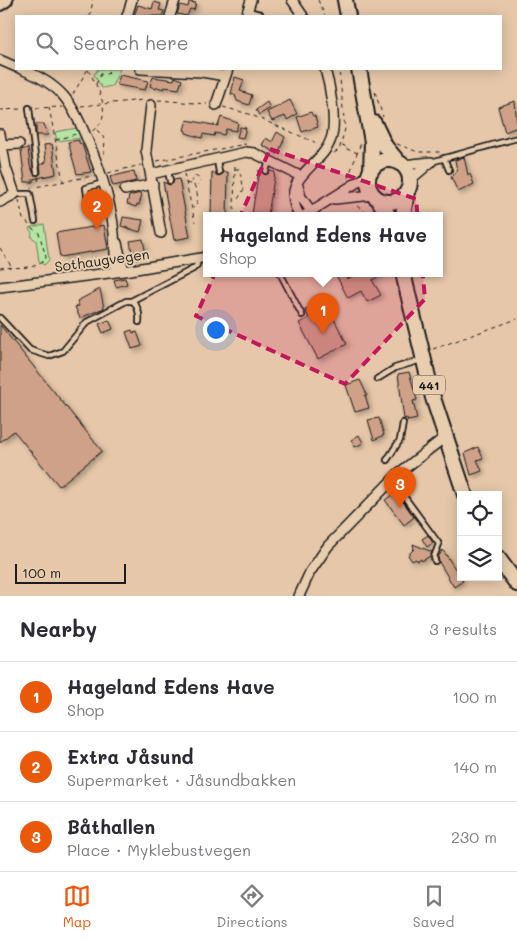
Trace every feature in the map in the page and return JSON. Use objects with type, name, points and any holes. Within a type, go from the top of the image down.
[{"type":"main road","points":[[0,4],[6,0]]},
{"type":"main road","points":[[345,0],[348,15]]},
{"type":"main road","points":[[359,70],[373,154],[368,183],[386,212]]},
{"type":"main road","points":[[364,99],[379,134],[401,164],[408,186],[404,212]]},
{"type":"main road","points":[[370,173],[380,162],[393,160],[401,164]]},
{"type":"main road","points":[[376,197],[384,201],[397,200],[408,186]]},
{"type":"main road","name":"441","points":[[404,277],[422,356],[445,437],[464,491]]},
{"type":"main road","points":[[502,563],[517,584]]},
{"type":"street","points":[[128,15],[132,0]]},
{"type":"street","points":[[170,15],[175,0]]},
{"type":"street","points":[[247,14],[252,0]]},
{"type":"street","points":[[292,0],[302,15]]},
{"type":"street","points":[[0,60],[15,67]]},
{"type":"street","points":[[23,70],[48,81],[68,99],[104,178],[120,271]]},
{"type":"street","points":[[169,70],[227,72],[216,105]]},
{"type":"street","points":[[298,212],[294,199],[298,180],[326,148],[333,130],[325,70]]},
{"type":"street","points":[[150,102],[146,150],[161,233]]},
{"type":"street","points":[[0,134],[15,192],[0,202]]},
{"type":"street","points":[[2,145],[19,144]]},
{"type":"street","points":[[151,174],[246,152],[254,153],[298,180],[301,197],[308,212]]},
{"type":"street","points":[[401,164],[431,162]]},
{"type":"street","points":[[408,186],[431,162]]},
{"type":"street","points":[[310,212],[370,173]]},
{"type":"street","points":[[125,190],[153,184]]},
{"type":"street","points":[[330,200],[349,196],[376,197]]},
{"type":"street","name":"Sothaugvegen","points":[[0,287],[202,258]]},
{"type":"street","points":[[298,596],[310,572],[328,546],[392,480],[445,437]]},
{"type":"lane","points":[[247,14],[260,14]]},
{"type":"lane","points":[[29,108],[37,172]]},
{"type":"lane","points":[[431,162],[517,138]]},
{"type":"lane","points":[[444,158],[449,170]]},
{"type":"lane","points":[[218,160],[219,172]]},
{"type":"lane","points":[[266,171],[269,161]]},
{"type":"lane","points":[[168,171],[170,181]]},
{"type":"lane","points":[[104,178],[86,188],[90,216],[111,212]]},
{"type":"lane","points":[[15,192],[30,194],[35,222]]},
{"type":"lane","points":[[0,318],[30,350],[49,356],[63,351],[87,322],[107,309],[131,301],[193,270],[202,258]]},
{"type":"lane","points":[[282,277],[302,315]]},
{"type":"lane","points":[[131,301],[134,302],[140,315],[139,322]]},
{"type":"lane","points":[[377,379],[395,368],[422,356]]},
{"type":"lane","points":[[387,460],[400,440],[404,423]]},
{"type":"lane","points":[[392,480],[440,544],[434,557],[435,561]]},
{"type":"path","points":[[90,15],[93,0]]},
{"type":"path","points":[[318,0],[324,15]]},
{"type":"path","points":[[71,96],[87,70]]},
{"type":"path","points":[[89,70],[96,84],[102,104],[103,116],[101,123],[89,133]]},
{"type":"path","points":[[96,84],[101,74],[107,74],[111,70]]},
{"type":"path","points":[[372,85],[384,120]]},
{"type":"path","points":[[78,106],[119,102],[216,105],[249,114],[326,148]]},
{"type":"path","points":[[0,110],[68,106]]},
{"type":"path","points":[[50,107],[63,182]]},
{"type":"path","points":[[96,128],[105,139],[105,151],[100,158]]},
{"type":"path","points":[[56,140],[80,133]]},
{"type":"path","points":[[349,184],[348,172],[359,153],[362,138]]},
{"type":"path","points":[[392,140],[418,152],[441,152],[451,156]]},
{"type":"path","points":[[0,268],[36,266],[44,261],[46,257],[39,233],[23,219],[15,192],[63,182],[104,178],[149,163],[245,143],[253,148]]},
{"type":"path","points":[[234,210],[236,145]]},
{"type":"path","points":[[342,145],[345,146],[344,148],[359,153]]},
{"type":"path","points":[[181,157],[195,222]]},
{"type":"path","points":[[234,170],[239,169],[244,189],[238,199],[234,199]]},
{"type":"path","points":[[37,172],[39,186]]},
{"type":"path","points":[[191,183],[193,178],[199,178],[200,182],[195,187]]},
{"type":"path","points":[[186,183],[191,183],[195,187],[198,198],[195,208],[192,209]]},
{"type":"path","points":[[355,203],[366,212]]},
{"type":"path","points":[[0,248],[10,261],[11,266]]},
{"type":"path","points":[[49,272],[98,265],[111,260]]},
{"type":"path","points":[[422,356],[517,319]]},
{"type":"highlighted area","points":[[270,149],[416,199],[425,299],[345,384],[196,316]]},
{"type":"green space","points":[[97,70],[120,70],[112,86],[102,88],[94,75]]},
{"type":"green space","points":[[77,128],[81,138],[57,141],[55,132]]},
{"type":"green space","points":[[44,224],[49,260],[44,265],[39,261],[36,240],[31,237],[32,233],[29,228]]},
{"type":"building","points":[[154,2],[161,4],[159,10],[164,11],[162,15],[134,15],[138,5],[152,9]]},
{"type":"building","points":[[189,2],[196,3],[194,10],[190,9],[187,15],[177,14],[180,5],[188,7]]},
{"type":"building","points":[[120,75],[148,81],[145,90],[117,85]]},
{"type":"building","points":[[153,77],[174,80],[175,77],[182,80],[179,89],[157,87],[156,89],[150,86]]},
{"type":"building","points":[[235,77],[244,80],[240,91],[252,95],[249,105],[237,101],[235,95],[231,94]]},
{"type":"building","points":[[290,100],[297,114],[287,120],[285,116],[272,121],[267,112]]},
{"type":"building","points":[[515,101],[517,127],[505,132],[498,107]]},
{"type":"building","points":[[267,102],[270,108],[259,115],[256,110]]},
{"type":"building","points":[[311,112],[315,116],[318,127],[302,132],[297,117]]},
{"type":"building","points":[[221,117],[238,123],[236,131],[226,129],[224,135],[215,133],[214,136],[203,134],[202,138],[186,133],[184,130],[187,120],[218,126]]},
{"type":"building","points":[[36,124],[44,124],[48,135],[36,135]]},
{"type":"building","points":[[240,127],[246,128],[243,138],[237,137]]},
{"type":"building","points":[[277,132],[285,137],[278,154],[262,145],[266,138],[272,142]]},
{"type":"building","points":[[79,140],[91,172],[77,174],[68,142]]},
{"type":"building","points":[[52,144],[56,174],[33,179],[33,182],[25,182],[21,150],[28,148],[30,165],[34,174],[38,176],[41,173],[40,165],[46,162],[44,145]]},
{"type":"building","points":[[464,157],[468,175],[470,174],[474,184],[458,192],[451,177],[457,171],[455,160]]},
{"type":"building","points":[[259,170],[265,175],[270,171],[275,172],[268,212],[252,212]]},
{"type":"building","points":[[134,171],[136,181],[113,186],[110,177]]},
{"type":"building","points":[[212,172],[219,176],[223,172],[228,172],[227,212],[211,212]]},
{"type":"building","points":[[179,179],[190,237],[174,240],[163,182],[170,185],[174,180]]},
{"type":"building","points":[[142,194],[139,205],[137,204],[136,207],[127,204],[129,196]]},
{"type":"building","points":[[123,217],[143,220],[140,232],[121,226]]},
{"type":"building","points":[[104,225],[108,249],[60,257],[56,233]]},
{"type":"building","points":[[143,239],[145,250],[132,252],[130,241]]},
{"type":"building","points":[[337,277],[346,277],[347,279],[351,277],[378,277],[372,280],[381,295],[367,302],[361,291],[348,298]]},
{"type":"building","points":[[125,278],[127,284],[116,287],[114,280]]},
{"type":"building","points":[[100,289],[104,308],[80,318],[75,307],[79,306],[77,301]]},
{"type":"building","points":[[320,302],[324,310],[328,308],[347,344],[318,359],[299,323],[309,318],[305,310]]},
{"type":"building","points":[[109,320],[113,329],[103,333],[99,324]]},
{"type":"building","points":[[0,325],[102,451],[59,486],[14,431],[0,442]]},
{"type":"building","points":[[132,330],[133,333],[137,332],[142,346],[132,349],[126,332]]},
{"type":"building","points":[[409,372],[417,400],[413,401],[417,419],[408,421],[407,418],[404,419],[398,374]]},
{"type":"building","points":[[360,380],[367,395],[365,395],[369,408],[355,412],[346,385]]},
{"type":"building","points":[[379,418],[384,435],[374,440],[368,420]]},
{"type":"building","points":[[359,435],[363,443],[355,447],[351,440]]},
{"type":"building","points":[[478,447],[483,458],[477,460],[482,471],[471,475],[465,453]]},
{"type":"building","points":[[396,492],[414,517],[404,525],[385,500]]},
{"type":"building","points":[[428,535],[433,543],[427,547],[422,539]]},
{"type":"building","points":[[413,544],[432,552],[430,556],[422,561],[421,559],[418,561],[416,559],[412,561],[408,555],[414,549]]},
{"type":"building","points":[[443,550],[457,572],[457,581],[463,581],[454,587],[438,557]]},
{"type":"place","name":"Extra Jåsund","points":[[97,230]]},
{"type":"place","name":"Hageland Edens Have","points":[[323,334]]},
{"type":"place","name":"Båthallen","points":[[400,508]]}]
